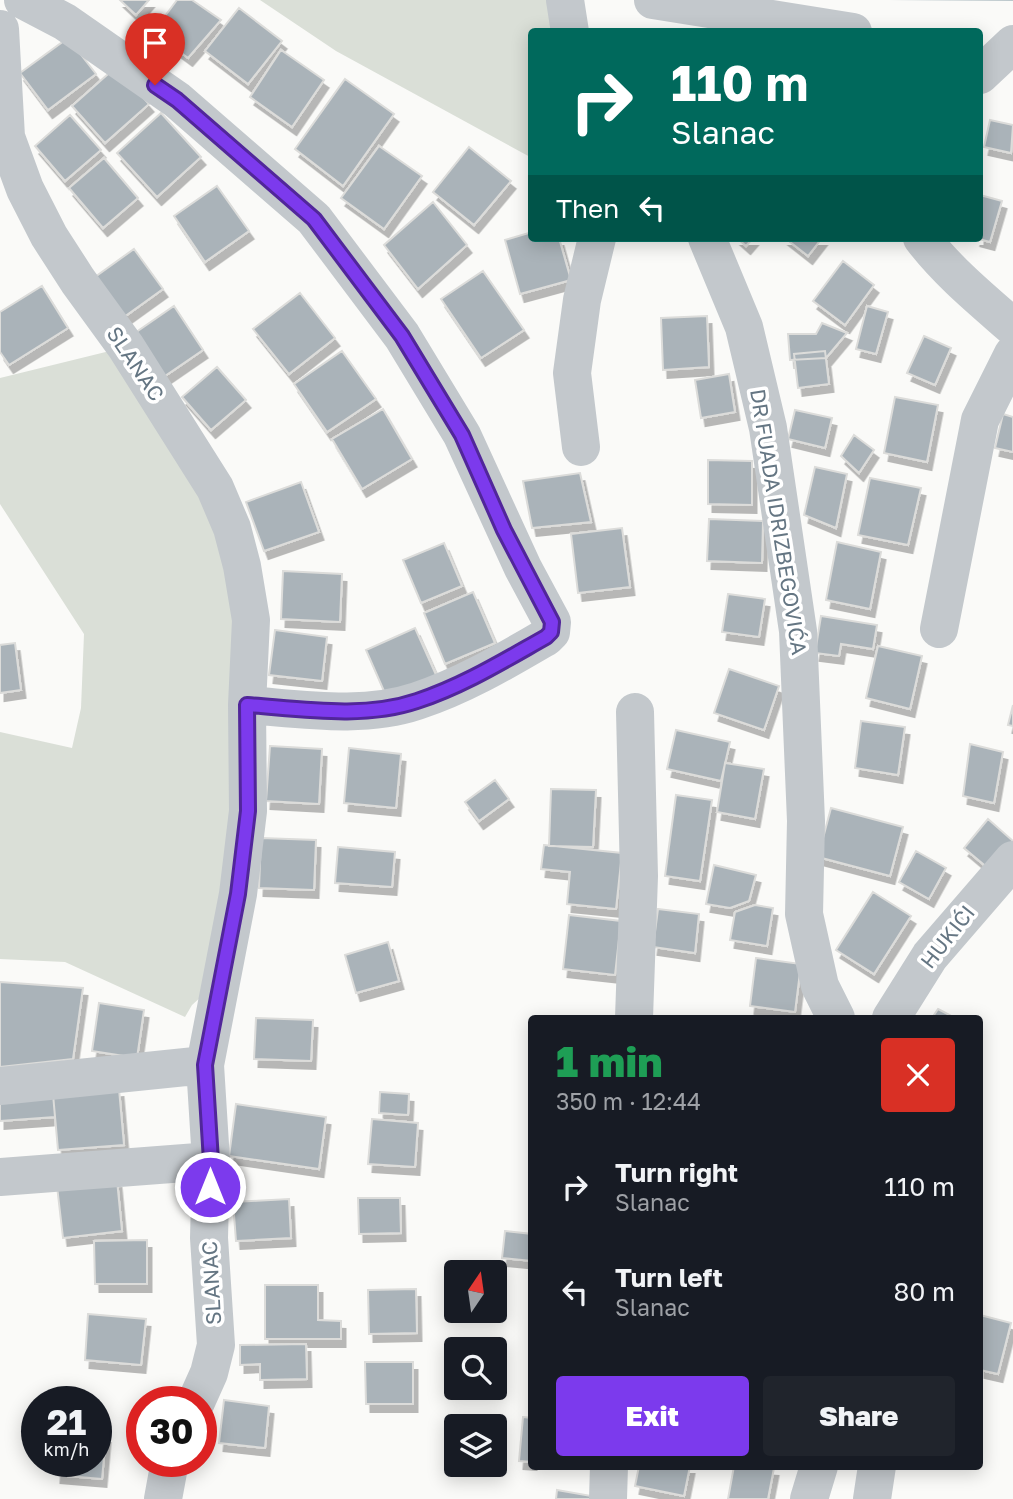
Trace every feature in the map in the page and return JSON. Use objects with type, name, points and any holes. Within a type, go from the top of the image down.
[{"type":"street","points":[[23,0],[65,22],[177,100],[314,219],[402,336],[462,435],[512,545],[552,622],[551,632],[546,637],[484,673],[417,701],[391,707],[337,711],[247,705]]},
{"type":"street","points":[[565,0],[569,28]]},
{"type":"street","points":[[653,0],[828,28]]},
{"type":"street","name":"SLANAC","points":[[0,29],[6,137],[25,189],[49,236],[126,347],[215,488],[232,527],[251,620],[247,705],[248,811],[238,894],[205,1065],[211,1161],[209,1238],[216,1345],[203,1386]]},
{"type":"street","points":[[989,73],[1013,44]]},
{"type":"street","points":[[582,447],[572,373],[582,300],[596,242]]},
{"type":"street","name":"DR FUADA IDRIZBEGOVIĆA","points":[[709,242],[744,327],[768,428],[798,631],[806,821],[804,914],[820,986],[834,1015]]},
{"type":"street","points":[[926,242],[954,273],[1013,327]]},
{"type":"street","points":[[939,629],[980,420],[1013,354]]},
{"type":"street","points":[[634,1015],[639,876],[635,712]]},
{"type":"street","name":"HUKIĆI","points":[[893,1015],[930,956],[1013,860]]},
{"type":"street","points":[[0,1086],[205,1065]]},
{"type":"street","points":[[0,1177],[211,1161]]},
{"type":"street","points":[[608,1499],[609,1470]]},
{"type":"street","points":[[808,1499],[818,1470]]},
{"type":"street","points":[[872,1499],[876,1470]]},
{"type":"street","points":[[163,1499],[167,1477]]},
{"type":"shaded area","points":[[260,0],[553,0],[568,28],[528,28],[528,156],[336,51]]},
{"type":"shaded area","points":[[889,0],[1013,0],[1013,1]]},
{"type":"shaded area","points":[[126,347],[232,528],[248,811],[202,996],[192,1005],[185,1017],[65,962],[0,959],[0,732],[72,748],[81,708],[84,634],[0,504],[0,378]]},
{"type":"building","points":[[120,0],[149,0],[136,15]]},
{"type":"building","points":[[177,0],[192,0],[221,20],[188,58],[153,32]]},
{"type":"building","points":[[239,8],[282,41],[248,84],[205,51]]},
{"type":"building","points":[[68,38],[96,74],[48,110],[20,73]]},
{"type":"building","points":[[281,50],[324,80],[292,127],[250,97]]},
{"type":"building","points":[[116,67],[149,104],[105,143],[72,106]]},
{"type":"building","points":[[345,79],[394,114],[343,186],[295,149]]},
{"type":"building","points":[[161,113],[201,157],[157,197],[117,153]]},
{"type":"building","points":[[70,115],[101,150],[65,181],[35,146]]},
{"type":"building","points":[[990,120],[1013,125],[1011,153],[984,147]]},
{"type":"building","points":[[379,146],[422,176],[384,229],[341,198]]},
{"type":"building","points":[[469,147],[511,181],[474,225],[433,192]]},
{"type":"building","points":[[104,158],[138,198],[103,228],[69,188]]},
{"type":"building","points":[[217,186],[249,231],[205,262],[174,216]]},
{"type":"building","points":[[983,196],[1002,201],[990,242],[983,240]]},
{"type":"building","points":[[433,202],[467,245],[418,289],[384,245]]},
{"type":"building","points":[[528,233],[528,242],[560,242],[571,280],[520,294],[505,240]]},
{"type":"building","points":[[790,242],[819,242],[808,256]]},
{"type":"building","points":[[134,249],[163,289],[124,317],[95,277]]},
{"type":"building","points":[[843,261],[874,285],[845,325],[813,301]]},
{"type":"building","points":[[483,271],[524,330],[481,358],[441,299]]},
{"type":"building","points":[[42,286],[68,328],[9,365],[0,352],[0,312]]},
{"type":"building","points":[[300,293],[335,338],[289,374],[253,329]]},
{"type":"building","points":[[174,306],[203,350],[162,378],[132,335]]},
{"type":"building","points":[[867,306],[888,312],[876,354],[856,349]]},
{"type":"building","points":[[707,316],[709,367],[663,370],[661,318]]},
{"type":"building","points":[[822,323],[847,333],[826,358],[790,360],[788,334],[816,334]]},
{"type":"building","points":[[924,336],[951,348],[935,385],[907,373]]},
{"type":"building","points":[[342,351],[376,399],[327,432],[294,384]]},
{"type":"building","points":[[825,351],[829,384],[798,388],[794,354]]},
{"type":"building","points":[[217,367],[246,400],[211,430],[182,397]]},
{"type":"building","points":[[729,374],[735,412],[701,418],[695,380]]},
{"type":"building","points":[[895,397],[938,405],[927,462],[884,453]]},
{"type":"building","points":[[383,409],[412,459],[362,489],[332,439]]},
{"type":"building","points":[[795,410],[832,418],[825,448],[788,439]]},
{"type":"building","points":[[1003,414],[1013,417],[1013,452],[995,448]]},
{"type":"building","points":[[854,435],[874,450],[859,473],[841,456]]},
{"type":"building","points":[[708,460],[752,461],[752,505],[708,504]]},
{"type":"building","points":[[815,467],[847,474],[836,528],[804,515]]},
{"type":"building","points":[[580,473],[591,522],[532,528],[523,481]]},
{"type":"building","points":[[870,478],[921,488],[908,545],[858,535]]},
{"type":"building","points":[[301,482],[319,532],[264,551],[246,502]]},
{"type":"building","points":[[709,519],[763,521],[762,563],[707,561]]},
{"type":"building","points":[[622,528],[630,587],[578,593],[571,534]]},
{"type":"building","points":[[837,542],[881,552],[870,609],[826,600]]},
{"type":"building","points":[[444,543],[462,586],[421,603],[403,560]]},
{"type":"building","points":[[283,571],[342,574],[340,622],[281,619]]},
{"type":"building","points":[[473,592],[495,643],[445,664],[424,613]]},
{"type":"building","points":[[728,594],[765,599],[759,637],[722,632]]},
{"type":"building","points":[[821,616],[877,625],[873,649],[841,644],[839,656],[815,653]]},
{"type":"building","points":[[415,628],[437,677],[387,698],[366,650]]},
{"type":"building","points":[[275,630],[327,637],[322,681],[269,675]]},
{"type":"building","points":[[15,643],[21,690],[0,693],[0,645]]},
{"type":"building","points":[[878,646],[922,656],[910,709],[866,698]]},
{"type":"building","points":[[729,669],[779,686],[764,730],[714,713]]},
{"type":"building","points":[[1013,705],[1013,726],[1008,725]]},
{"type":"building","points":[[861,721],[905,727],[898,775],[855,768]]},
{"type":"building","points":[[676,730],[730,742],[721,781],[667,769]]},
{"type":"building","points":[[970,744],[1003,752],[994,803],[963,796]]},
{"type":"building","points":[[270,746],[322,749],[319,804],[266,801]]},
{"type":"building","points":[[349,748],[401,754],[396,808],[344,803]]},
{"type":"building","points":[[725,763],[764,769],[755,819],[717,812]]},
{"type":"building","points":[[495,780],[509,799],[479,821],[465,802]]},
{"type":"building","points":[[551,789],[596,790],[593,847],[549,846]]},
{"type":"building","points":[[676,795],[712,800],[700,881],[665,876]]},
{"type":"building","points":[[831,808],[903,827],[890,876],[818,857]]},
{"type":"building","points":[[988,819],[1013,841],[989,869],[964,848]]},
{"type":"building","points":[[261,838],[316,840],[314,890],[259,888]]},
{"type":"building","points":[[544,845],[622,853],[616,909],[567,904],[570,872],[541,869]]},
{"type":"building","points":[[338,847],[395,852],[392,887],[335,883]]},
{"type":"building","points":[[916,851],[946,868],[929,899],[899,882]]},
{"type":"building","points":[[714,865],[756,875],[749,901],[730,908],[706,904]]},
{"type":"building","points":[[873,892],[911,916],[874,974],[836,950]]},
{"type":"building","points":[[755,905],[773,908],[767,946],[730,940],[735,912]]},
{"type":"building","points":[[658,909],[699,914],[695,953],[653,947]]},
{"type":"building","points":[[569,915],[621,921],[615,975],[563,969]]},
{"type":"building","points":[[388,942],[399,981],[356,993],[345,955]]},
{"type":"building","points":[[756,958],[801,964],[795,1012],[750,1006]]},
{"type":"building","points":[[0,982],[83,988],[73,1059],[0,1067]]},
{"type":"building","points":[[99,1003],[144,1010],[137,1058],[92,1051]]},
{"type":"building","points":[[938,1009],[949,1015],[934,1015]]},
{"type":"building","points":[[256,1018],[313,1020],[311,1061],[254,1059]]},
{"type":"building","points":[[119,1089],[124,1145],[58,1150],[53,1094]]},
{"type":"building","points":[[380,1092],[409,1094],[408,1115],[379,1113]]},
{"type":"building","points":[[53,1094],[55,1117],[0,1121],[0,1096]]},
{"type":"building","points":[[236,1104],[326,1117],[319,1169],[229,1156]]},
{"type":"building","points":[[372,1119],[418,1123],[415,1167],[368,1164]]},
{"type":"building","points":[[117,1180],[122,1231],[63,1238],[57,1186]]},
{"type":"building","points":[[358,1198],[400,1198],[401,1233],[359,1234]]},
{"type":"building","points":[[289,1199],[291,1238],[236,1241],[233,1202]]},
{"type":"building","points":[[505,1231],[528,1234],[528,1261],[502,1258]]},
{"type":"building","points":[[147,1240],[147,1284],[95,1284],[94,1241]]},
{"type":"building","points":[[265,1285],[318,1285],[318,1320],[341,1321],[341,1339],[265,1339]]},
{"type":"building","points":[[416,1289],[417,1333],[369,1334],[368,1290]]},
{"type":"building","points":[[88,1314],[146,1319],[141,1365],[85,1360]]},
{"type":"building","points":[[983,1316],[1011,1323],[998,1374],[983,1371]]},
{"type":"building","points":[[306,1344],[307,1379],[260,1380],[260,1364],[240,1365],[240,1345]]},
{"type":"building","points":[[365,1362],[413,1362],[413,1404],[366,1404]]},
{"type":"building","points":[[224,1400],[269,1406],[265,1448],[219,1443]]},
{"type":"building","points":[[523,1417],[528,1418],[528,1462],[519,1461]]},
{"type":"building","points":[[638,1470],[689,1470],[684,1496],[635,1486]]},
{"type":"building","points":[[733,1470],[774,1470],[768,1499],[728,1499]]},
{"type":"building","points":[[557,1490],[597,1497],[597,1499],[556,1499]]},
{"type":"route","points":[[155,85],[177,100],[314,219],[402,336],[462,435],[504,530],[552,622],[551,632],[546,637],[484,673],[417,701],[391,707],[337,711],[247,705],[248,811],[238,894],[205,1065],[210,1187]]}]
